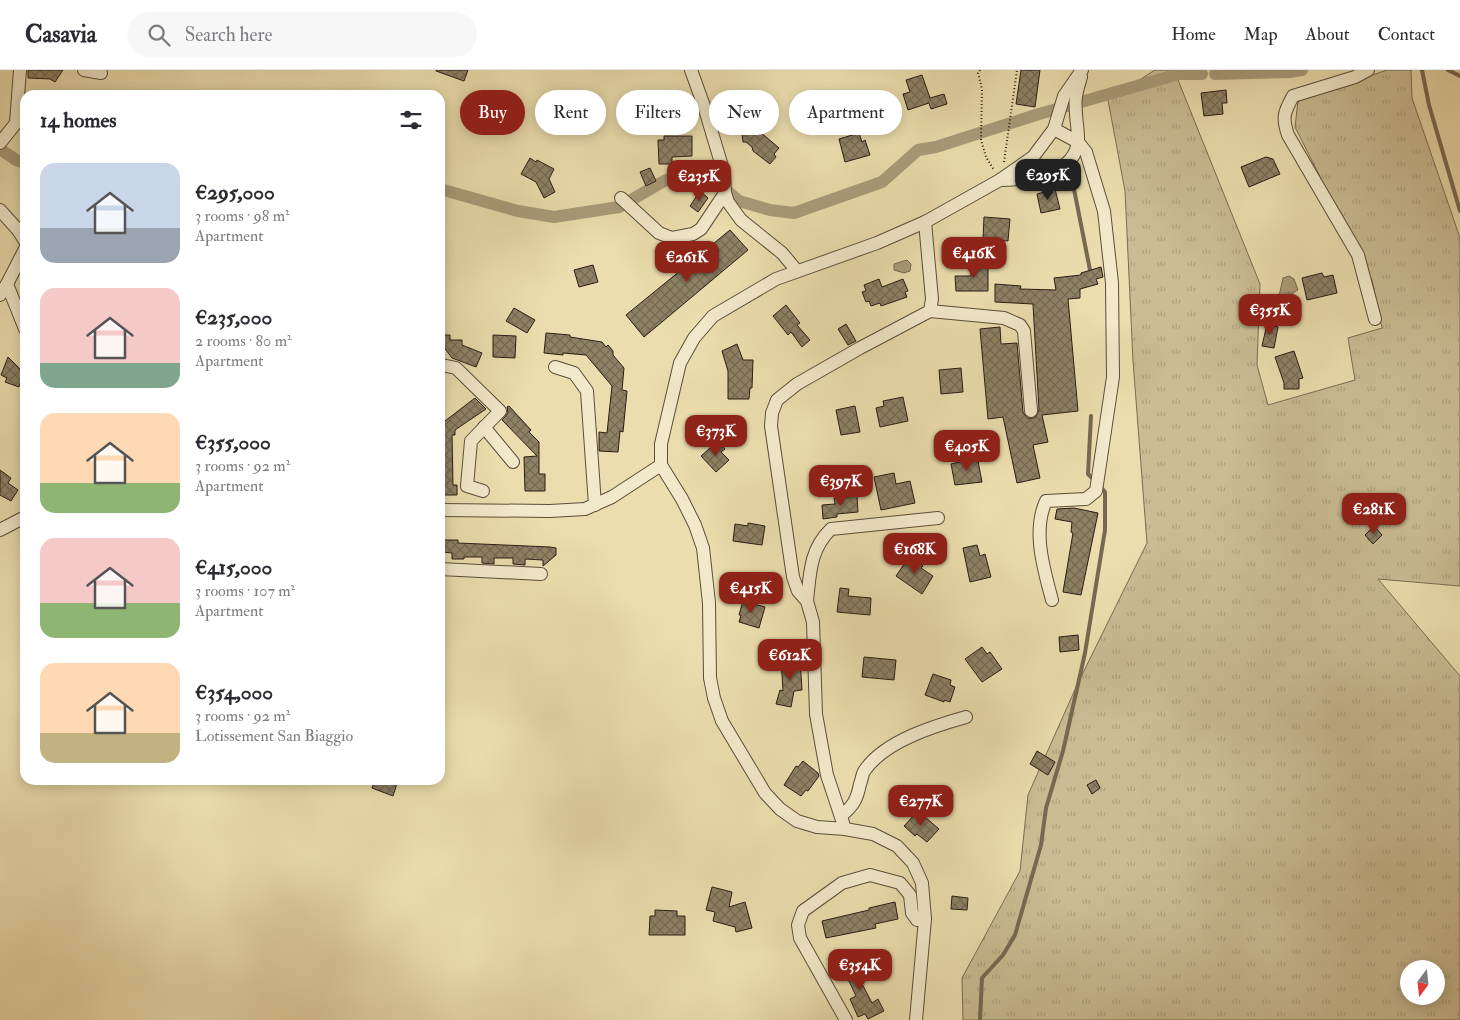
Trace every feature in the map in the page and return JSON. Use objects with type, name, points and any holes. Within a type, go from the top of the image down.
[{"type":"street","points":[[1,143],[16,123],[20,70]]},
{"type":"street","points":[[84,70],[101,74]]},
{"type":"street","points":[[691,70],[724,173],[725,193],[728,202],[741,220],[782,253],[797,270]]},
{"type":"street","points":[[1000,180],[1025,179],[1060,170],[1074,154],[1078,142],[1076,97],[1082,70]]},
{"type":"street","points":[[916,1020],[925,919],[922,883],[913,863],[897,846],[873,834],[845,829],[816,827],[803,823],[780,809],[765,793],[722,721],[714,698],[710,678],[709,603],[703,548],[695,525],[682,499],[661,465],[661,444],[680,364],[694,338],[713,316],[776,279],[797,270],[877,244],[925,222],[1000,180],[1033,156],[1054,129],[1064,96],[1082,70]]},
{"type":"street","points":[[1368,70],[1355,77],[1293,96],[1286,108],[1283,122],[1288,135],[1358,255],[1375,320]]},
{"type":"street","points":[[1052,600],[1040,555],[1041,511],[1046,501],[1086,499],[1096,491],[1113,377],[1112,283],[1104,210],[1086,152],[1078,142],[1054,129]]},
{"type":"street","points":[[625,203],[660,234],[672,238],[693,234],[701,229],[725,193]]},
{"type":"street","points":[[0,210],[20,233]]},
{"type":"street","points":[[925,222],[932,299],[930,311]]},
{"type":"street","points":[[0,295],[20,260]]},
{"type":"street","points":[[8,284],[20,316]]},
{"type":"street","points":[[845,829],[827,775],[816,714],[813,622],[806,601],[798,591],[793,577],[771,426],[772,413],[777,400],[797,384],[930,311],[1004,318],[1020,324],[1024,331],[1031,411]]},
{"type":"street","points":[[445,366],[456,368],[500,411],[471,441],[467,486],[483,491]]},
{"type":"street","points":[[555,366],[574,373],[587,391],[595,505]]},
{"type":"street","points":[[484,428],[513,462]]},
{"type":"street","points":[[445,510],[550,511],[585,509],[612,497],[661,465]]},
{"type":"street","points":[[806,601],[812,559],[821,539],[831,529],[938,518]]},
{"type":"street","points":[[0,530],[20,520]]},
{"type":"street","points":[[445,569],[541,574]]},
{"type":"street","points":[[841,816],[852,807],[858,794],[864,770],[884,751],[925,729],[966,717]]},
{"type":"street","points":[[846,1020],[800,938],[798,925],[803,911],[842,883],[870,876],[900,883],[910,895],[912,913],[917,920],[925,919]]},
{"type":"path","points":[[980,70],[978,73],[982,89],[981,140],[986,157],[1000,180]]},
{"type":"path","points":[[1000,180],[1017,70]]},
{"type":"green space","points":[[1155,70],[1174,70],[1260,284],[1257,365],[1268,405],[1355,380],[1348,338],[1382,328],[1372,280],[1295,127],[1298,101],[1387,70],[1411,70],[1412,98],[1460,238],[1460,586],[1378,579],[1460,676],[1460,1020],[963,1020],[962,978],[1020,871],[1028,795],[1077,685],[1147,543],[1133,361],[1125,191],[1108,100]]},
{"type":"water","points":[[907,260],[911,264],[910,271],[904,273],[894,270],[894,264]]},
{"type":"water","points":[[1289,276],[1294,279],[1298,290],[1293,293],[1291,298],[1279,296],[1283,278]]},
{"type":"building","points":[[28,70],[63,70],[55,82],[50,79],[28,78]]},
{"type":"building","points":[[436,70],[468,70],[464,81]]},
{"type":"building","points":[[1021,70],[1040,70],[1035,107],[1016,104]]},
{"type":"building","points":[[922,75],[930,98],[944,94],[947,104],[931,109],[929,103],[908,110],[903,94],[910,92],[906,80]]},
{"type":"building","points":[[1226,90],[1227,103],[1222,103],[1223,114],[1204,116],[1201,93]]},
{"type":"building","points":[[742,135],[764,135],[779,148],[774,154],[776,157],[770,164],[753,151],[752,147],[746,142],[743,142]]},
{"type":"building","points":[[860,135],[862,142],[865,140],[870,155],[845,162],[839,139]]},
{"type":"building","points":[[664,136],[692,136],[692,156],[672,157],[672,164],[659,164],[658,140],[664,140]]},
{"type":"building","points":[[1266,157],[1273,159],[1280,174],[1249,187],[1241,167]]},
{"type":"building","points":[[530,158],[554,169],[549,179],[555,192],[544,198],[536,182],[521,174]]},
{"type":"building","points":[[650,168],[656,181],[646,186],[640,172]]},
{"type":"building","points":[[1055,189],[1060,209],[1041,213],[1037,194]]},
{"type":"building","points":[[700,191],[708,198],[698,212],[690,206]]},
{"type":"building","points":[[984,217],[1010,219],[1008,241],[983,239]]},
{"type":"building","points":[[730,230],[748,250],[644,337],[626,315]]},
{"type":"building","points":[[988,262],[988,291],[956,291],[955,276],[971,276],[971,263]]},
{"type":"building","points":[[593,265],[598,282],[579,287],[574,270]]},
{"type":"building","points":[[1101,267],[1103,277],[1096,279],[1098,284],[1080,289],[1080,298],[1068,299],[1078,411],[1042,415],[1048,442],[1033,445],[1040,478],[1017,483],[1003,417],[988,419],[980,329],[1000,327],[1001,344],[1017,343],[1023,412],[1027,418],[1035,418],[1039,410],[1033,304],[995,302],[995,284],[1021,286],[1020,289],[1056,290],[1054,278],[1081,275],[1081,273]]},
{"type":"building","points":[[1322,273],[1324,277],[1333,275],[1337,293],[1307,300],[1302,278]]},
{"type":"building","points":[[879,279],[882,287],[903,279],[908,291],[905,292],[907,297],[881,306],[880,303],[871,306],[869,301],[866,302],[862,292],[866,291],[864,285]]},
{"type":"building","points":[[786,305],[800,323],[797,325],[810,340],[802,347],[791,332],[788,335],[773,316]]},
{"type":"building","points":[[514,308],[535,320],[527,333],[506,321]]},
{"type":"building","points":[[846,324],[856,341],[848,345],[838,329]]},
{"type":"building","points":[[1267,324],[1278,327],[1274,348],[1262,346]]},
{"type":"building","points":[[546,333],[570,335],[570,337],[602,342],[606,347],[608,345],[613,351],[613,355],[624,368],[622,390],[627,391],[623,432],[620,431],[618,452],[599,451],[599,432],[607,433],[612,386],[586,355],[544,353]]},
{"type":"building","points":[[445,335],[450,335],[450,340],[462,340],[462,345],[482,353],[476,367],[452,358],[445,349]]},
{"type":"building","points":[[493,335],[516,336],[515,358],[493,357]]},
{"type":"building","points":[[737,344],[743,360],[753,360],[752,388],[750,388],[749,399],[728,399],[728,371],[722,351]]},
{"type":"building","points":[[1294,351],[1303,378],[1299,379],[1299,389],[1284,389],[1284,383],[1275,357]]},
{"type":"building","points":[[8,357],[20,370],[19,387],[5,382],[7,378],[1,375]]},
{"type":"building","points":[[961,368],[963,392],[941,394],[939,370]]},
{"type":"building","points":[[903,397],[908,421],[880,427],[876,408],[884,406],[883,401]]},
{"type":"building","points":[[475,398],[486,409],[455,430],[455,435],[452,435],[453,485],[457,485],[457,495],[445,495],[445,421]]},
{"type":"building","points":[[509,406],[531,430],[529,432],[539,442],[539,474],[545,474],[545,491],[525,491],[524,457],[537,456],[502,420],[508,413],[507,407]]},
{"type":"building","points":[[855,406],[860,432],[841,435],[836,410]]},
{"type":"building","points":[[718,441],[725,449],[721,452],[729,460],[716,472],[701,456]]},
{"type":"building","points":[[977,456],[982,482],[955,485],[951,464]]},
{"type":"building","points":[[0,470],[11,478],[8,483],[18,490],[11,501],[0,495]]},
{"type":"building","points":[[894,473],[896,484],[910,481],[915,503],[881,510],[874,477]]},
{"type":"building","points":[[857,496],[858,512],[837,514],[837,517],[823,519],[822,505],[835,504],[834,498]]},
{"type":"building","points":[[1074,508],[1098,513],[1081,595],[1063,592],[1073,533],[1071,532],[1072,522],[1055,519],[1057,509]]},
{"type":"building","points":[[748,523],[765,526],[762,545],[733,541],[735,524],[748,526]]},
{"type":"building","points":[[1374,526],[1382,535],[1373,544],[1365,535]]},
{"type":"building","points":[[445,540],[458,540],[458,543],[556,548],[556,555],[543,566],[543,560],[525,559],[525,565],[513,564],[513,558],[494,558],[494,564],[482,563],[482,557],[452,559],[452,553],[445,552]]},
{"type":"building","points":[[977,545],[980,556],[985,554],[991,577],[970,582],[963,548]]},
{"type":"building","points":[[909,557],[923,566],[921,568],[933,576],[922,594],[896,576]]},
{"type":"building","points":[[840,588],[849,589],[848,596],[871,598],[870,615],[837,612]]},
{"type":"building","points":[[743,601],[765,607],[759,628],[739,622]]},
{"type":"building","points":[[1078,635],[1079,650],[1060,652],[1059,637]]},
{"type":"building","points":[[982,647],[987,654],[990,652],[1002,669],[982,682],[965,659]]},
{"type":"building","points":[[864,657],[896,660],[894,680],[862,677]]},
{"type":"building","points":[[800,659],[802,690],[794,691],[791,707],[776,704],[780,690],[783,691],[781,660]]},
{"type":"building","points":[[933,674],[951,680],[950,685],[955,687],[950,702],[944,700],[944,702],[925,695]]},
{"type":"building","points":[[1037,751],[1055,762],[1048,775],[1030,764]]},
{"type":"building","points":[[803,761],[818,773],[819,776],[808,791],[806,790],[801,796],[784,785],[796,766],[798,767]]},
{"type":"building","points":[[1096,780],[1100,788],[1092,794],[1087,785]]},
{"type":"building","points":[[373,785],[396,785],[393,796],[372,788]]},
{"type":"building","points":[[918,811],[939,829],[927,842],[917,834],[915,836],[904,826]]},
{"type":"building","points":[[712,887],[732,892],[729,907],[745,902],[752,928],[736,932],[735,927],[713,921],[715,912],[706,910]]},
{"type":"building","points":[[952,896],[968,898],[967,910],[951,909]]},
{"type":"building","points":[[895,902],[898,919],[875,924],[876,928],[826,938],[822,921]]},
{"type":"building","points":[[655,910],[677,911],[677,916],[685,916],[685,935],[649,935],[650,916],[655,916]]},
{"type":"building","points":[[857,960],[864,976],[859,978],[872,1003],[878,999],[884,1011],[868,1019],[865,1014],[858,1017],[850,999],[856,996],[848,979],[842,981],[837,969]]},
{"type":"waterway","points":[[1215,74],[1302,70]]},
{"type":"waterway","points":[[1422,70],[1429,105],[1460,211]]},
{"type":"waterway","points":[[1448,70],[1460,76]]},
{"type":"waterway","points":[[445,190],[518,211],[554,217],[619,207],[678,175],[699,176],[719,184],[739,201],[770,210],[794,213],[882,182],[918,150],[936,147],[1039,114],[1179,74],[1202,74]]},
{"type":"waterway","points":[[0,149],[20,161]]},
{"type":"waterway","points":[[1071,174],[1090,270]]},
{"type":"waterway","points":[[1091,416],[1088,474],[1095,481]]},
{"type":"waterway","points":[[980,1020],[982,978],[1003,955],[1015,935],[1041,845],[1046,808],[1063,751],[1085,653],[1105,530],[1105,492],[1100,486]]}]
